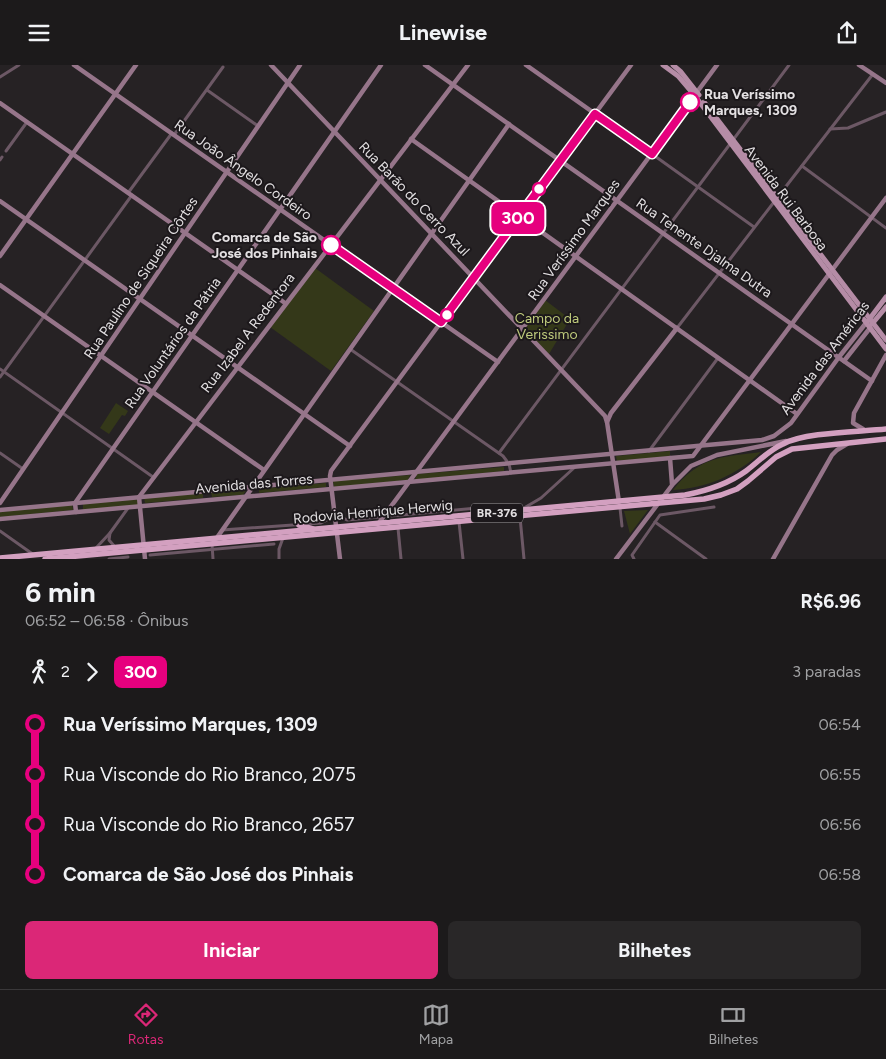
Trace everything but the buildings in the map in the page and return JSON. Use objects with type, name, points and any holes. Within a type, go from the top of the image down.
[{"type":"highway","points":[[794,439],[886,429]]},
{"type":"highway","name":"Rodovia Henrique Herwig","points":[[0,558],[117,548],[148,550],[213,544],[317,530],[336,533],[378,524],[619,505],[668,498],[704,491],[730,481],[745,472],[775,448],[794,439]]},
{"type":"highway","points":[[850,443],[885,439]]},
{"type":"highway","name":"Rodovia Henrique Herwig","points":[[619,505],[652,505],[704,499],[729,492],[748,481],[786,451],[805,446],[850,443]]},
{"type":"highway","name":"Rodovia Henrique Herwig","points":[[213,544],[272,542],[283,538],[459,522],[518,514]]},
{"type":"highway","points":[[299,525],[317,530]]},
{"type":"highway","name":"Rodovia Henrique Herwig","points":[[45,559],[75,558],[139,548]]},
{"type":"main road","name":"Rua João Ângelo Cordeiro","points":[[74,65],[498,362]]},
{"type":"main road","points":[[0,256],[136,65]]},
{"type":"main road","name":"Rua Barão do Cerro Azul","points":[[271,65],[605,417],[619,505]]},
{"type":"main road","name":"Rua Paulino de Siqueira Côrtes","points":[[0,502],[300,65]]},
{"type":"main road","name":"Rua Voluntários da Pátria","points":[[75,503],[381,65]]},
{"type":"main road","name":"Rua Tenente Djalma Dutra","points":[[425,65],[872,381]]},
{"type":"main road","name":"Rua Izabel A Redentora","points":[[139,497],[468,65]]},
{"type":"main road","points":[[526,65],[652,154]]},
{"type":"main road","points":[[340,559],[330,480],[332,471],[631,65]]},
{"type":"main road","name":"Avenida Rui Barbosa","points":[[663,65],[678,76],[696,94]]},
{"type":"main road","name":"Avenida Rui Barbosa","points":[[672,65],[681,72],[870,323],[886,349]]},
{"type":"main road","name":"Rua Veríssimo Marques","points":[[378,524],[717,65]]},
{"type":"main road","points":[[860,65],[886,83]]},
{"type":"main road","points":[[0,103],[285,303]]},
{"type":"main road","points":[[213,544],[509,124]]},
{"type":"main road","points":[[411,139],[798,413]]},
{"type":"main road","points":[[700,447],[886,198]]},
{"type":"main road","points":[[0,201],[350,446]]},
{"type":"main road","points":[[0,285],[264,471]]},
{"type":"main road","name":"Avenida das Américas","points":[[844,361],[886,297]]},
{"type":"main road","name":"Avenida das Américas","points":[[753,442],[767,439],[780,432],[798,413],[839,357],[886,307]]},
{"type":"main road","name":"Avenida Rui Barbosa","points":[[870,323],[886,340]]},
{"type":"main road","points":[[607,423],[612,411],[676,328]]},
{"type":"main road","points":[[869,431],[856,426],[852,419],[886,355]]},
{"type":"main road","points":[[601,412],[612,411]]},
{"type":"main road","points":[[725,453],[794,439]]},
{"type":"main road","points":[[616,559],[672,485],[691,467],[709,458],[753,442]]},
{"type":"main road","name":"Avenida das Torres","points":[[0,510],[753,442]]},
{"type":"main road","points":[[773,559],[832,455],[850,443]]},
{"type":"main road","name":"Avenida das Torres","points":[[0,519],[693,456],[700,447]]},
{"type":"main road","points":[[672,449],[672,485]]},
{"type":"main road","points":[[149,482],[149,491],[155,496]]},
{"type":"main road","points":[[206,491],[209,495],[206,500]]},
{"type":"main road","points":[[139,497],[144,559]]},
{"type":"main road","points":[[0,502],[2,507],[6,509]]},
{"type":"main road","points":[[75,503],[76,513]]},
{"type":"street","points":[[0,77],[19,65]]},
{"type":"street","points":[[499,453],[789,65]]},
{"type":"street","points":[[0,377],[223,67]]},
{"type":"street","points":[[676,328],[872,74]]},
{"type":"street","points":[[207,90],[258,126]]},
{"type":"street","points":[[830,129],[848,128],[886,112]]},
{"type":"street","points":[[6,151],[27,122]]},
{"type":"street","points":[[652,154],[754,227]]},
{"type":"street","points":[[802,166],[886,228]]},
{"type":"street","points":[[350,349],[499,453],[509,464],[511,473]]},
{"type":"street","points":[[648,452],[719,357]]},
{"type":"street","points":[[0,369],[153,477]]},
{"type":"street","points":[[0,453],[23,469]]},
{"type":"street","points":[[518,514],[541,498],[576,467]]},
{"type":"street","name":"Rua Barão do Cerro Azul","points":[[619,505],[622,526]]},
{"type":"street","points":[[222,530],[324,522],[329,519],[334,510],[340,517],[347,520],[499,506],[518,514]]},
{"type":"street","points":[[633,557],[660,515],[714,507]]},
{"type":"street","points":[[94,550],[110,533],[128,508]]},
{"type":"street","points":[[518,514],[524,559]]},
{"type":"street","points":[[459,522],[462,559]]},
{"type":"street","points":[[655,522],[706,559]]},
{"type":"street","points":[[398,527],[401,559]]},
{"type":"street","points":[[0,531],[35,555]]},
{"type":"street","points":[[110,533],[110,542],[117,548]]},
{"type":"street","points":[[279,559],[278,549],[283,538]]},
{"type":"street","points":[[272,542],[278,549]]},
{"type":"street","points":[[213,544],[213,559]]},
{"type":"street","points":[[108,559],[128,557]]},
{"type":"green space","points":[[315,268],[374,311],[331,371],[270,327]]},
{"type":"green space","name":"Campo da Verissimo","points":[[545,300],[570,319],[549,354],[524,328]]},
{"type":"green space","points":[[116,403],[128,411],[125,416],[122,415],[109,434],[100,428]]},
{"type":"green space","points":[[670,451],[668,457],[617,461],[616,456]]},
{"type":"green space","points":[[761,452],[732,474],[721,479],[686,489],[673,490],[693,470],[702,464],[723,457]]},
{"type":"green space","points":[[504,467],[504,471],[415,480],[417,474]]},
{"type":"green space","points":[[410,475],[408,480],[334,487],[333,481]]},
{"type":"green space","points":[[326,483],[326,487],[259,493],[259,489]]},
{"type":"green space","points":[[247,489],[243,495],[212,497],[211,492]]},
{"type":"green space","points":[[203,492],[203,498],[145,503],[144,498]]},
{"type":"green space","points":[[138,499],[138,505],[83,510],[83,504]]},
{"type":"green space","points":[[72,504],[73,510],[0,517],[0,512]]},
{"type":"green space","points":[[648,510],[630,534],[624,511]]},
{"type":"bus line","name":"300","points":[[331,245],[441,322],[595,114],[652,154],[690,102]]},
{"type":"place","name":"Rua Veríssimo Marques, 1309","points":[[690,102]]},
{"type":"place","name":"Comarca de São José dos Pinhais","points":[[331,245]]}]
